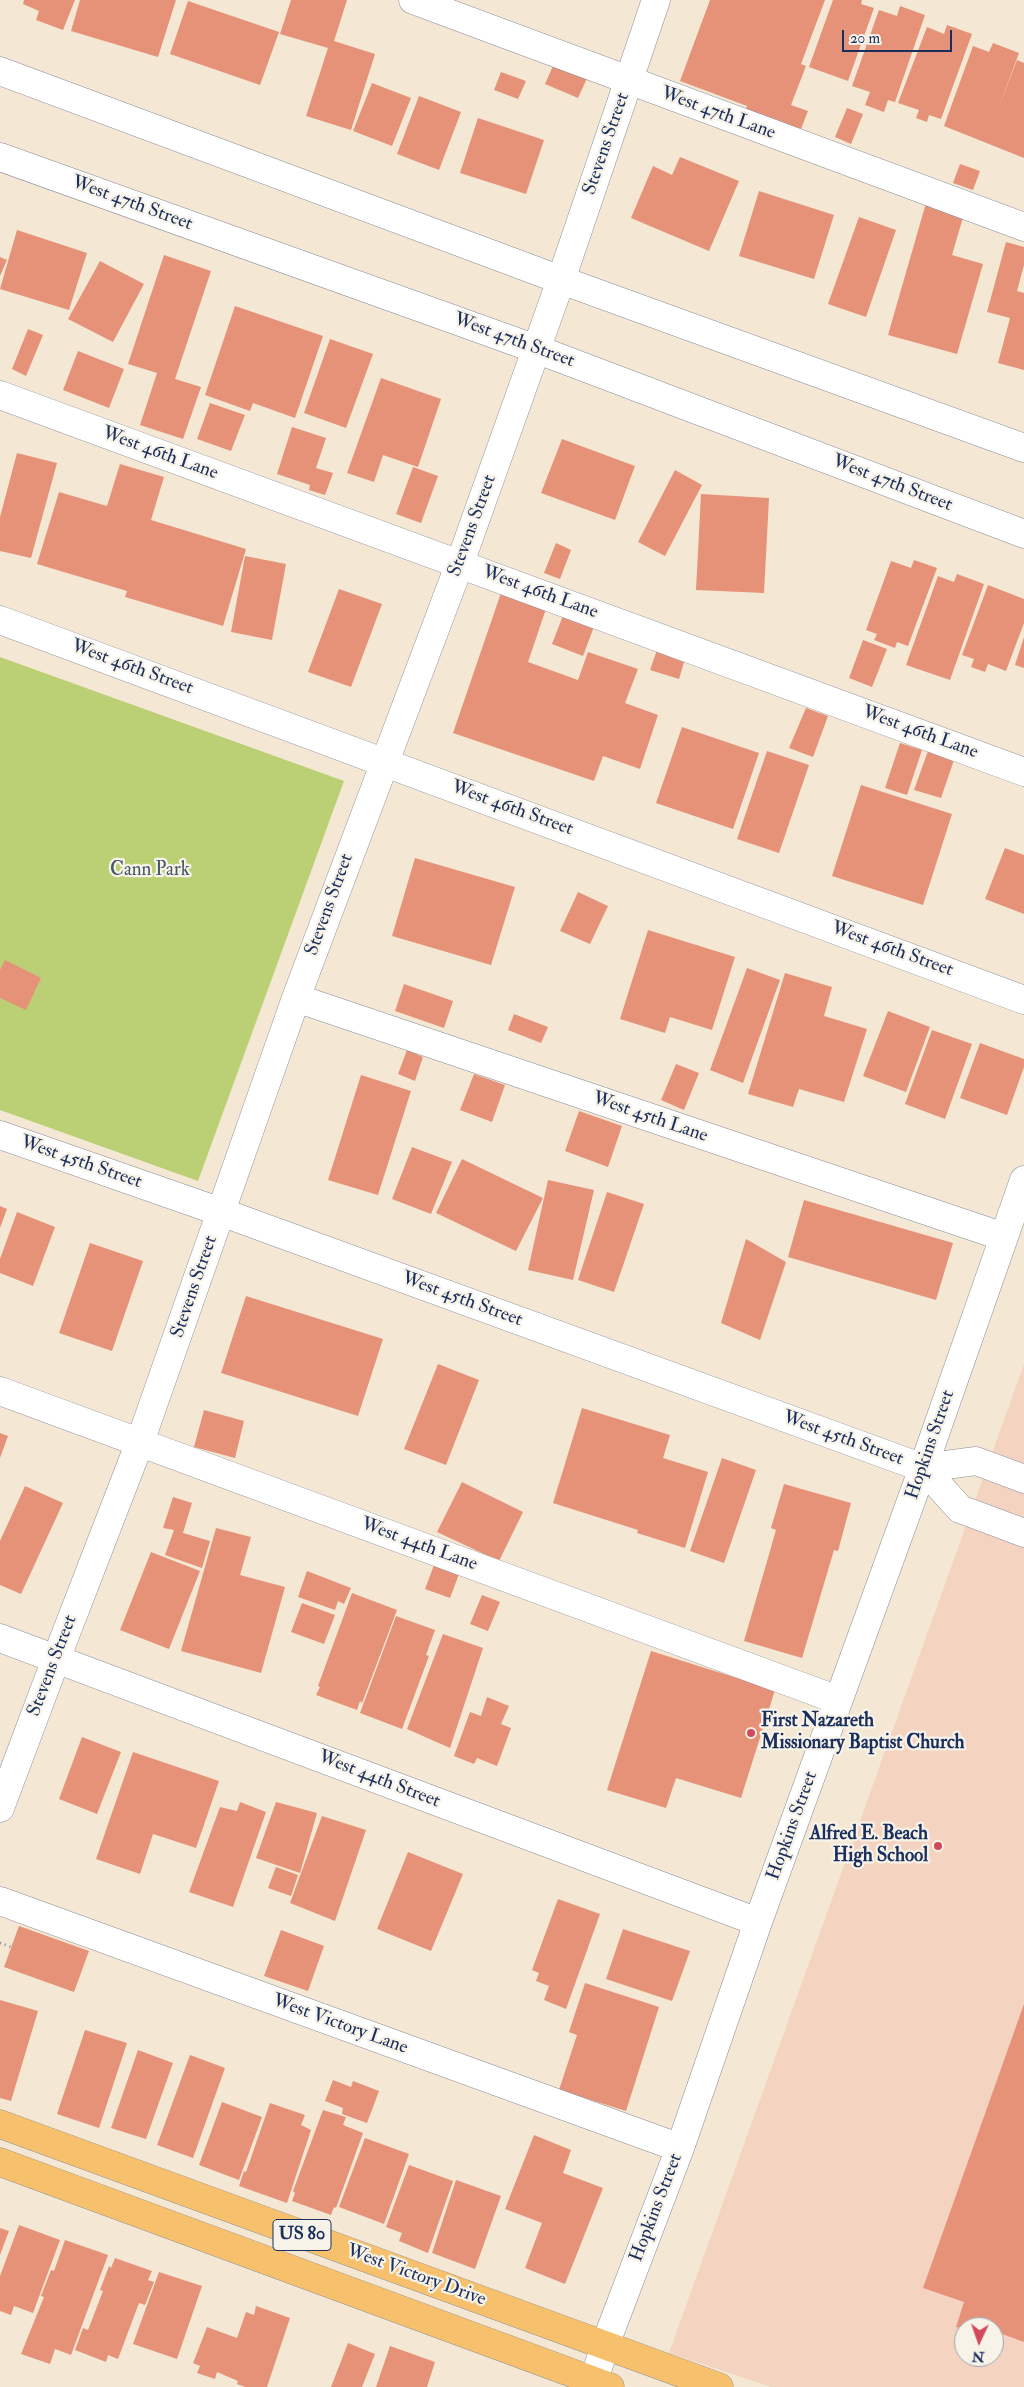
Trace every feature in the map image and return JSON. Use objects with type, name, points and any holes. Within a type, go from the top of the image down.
[{"type":"main road","name":"West Victory Drive","points":[[0,2124],[719,2387]]},
{"type":"main road","name":"West Victory Drive","points":[[0,2162],[598,2385]]},
{"type":"street","name":"West 47th Lane","points":[[413,0],[1024,227]]},
{"type":"street","name":"Stevens Street","points":[[0,1808],[140,1442],[296,998],[460,563],[656,0]]},
{"type":"street","points":[[0,71],[560,280],[1024,448]]},
{"type":"street","name":"West 47th Street","points":[[0,156],[536,349],[1024,534]]},
{"type":"street","name":"West 46th Lane","points":[[0,395],[1024,772]]},
{"type":"street","name":"West 46th Street","points":[[0,620],[1024,1000]]},
{"type":"street","name":"West 45th Lane","points":[[296,998],[1004,1237]]},
{"type":"street","name":"West 45th Street","points":[[0,1134],[222,1212],[923,1468]]},
{"type":"street","name":"Hopkins Street","points":[[598,2385],[605,2345],[680,2148],[758,1922],[923,1468],[1024,1180]]},
{"type":"street","name":"West 44th Lane","points":[[0,1391],[838,1700]]},
{"type":"street","points":[[923,1468],[976,1460],[1024,1479]]},
{"type":"street","points":[[923,1468],[960,1509],[1024,1532]]},
{"type":"street","name":"West 44th Street","points":[[0,1638],[758,1922]]},
{"type":"street","name":"West Victory Lane","points":[[0,1901],[680,2148]]},
{"type":"path","points":[[0,1943],[11,1947]]},
{"type":"shaded area","name":"Alfred E. Beach High School","points":[[1024,1364],[1024,2387],[771,2387],[669,2353]]},
{"type":"green space","name":"Cann Park","points":[[0,657],[344,781],[198,1181],[0,1110]]},
{"type":"building","points":[[24,0],[75,0],[63,30],[36,20],[39,11],[23,4]]},
{"type":"building","points":[[80,0],[176,0],[158,57],[71,31]]},
{"type":"building","points":[[291,0],[347,0],[334,41],[375,54],[351,130],[306,116],[328,48],[280,34]]},
{"type":"building","points":[[710,0],[825,0],[801,64],[806,66],[791,105],[808,111],[801,129],[746,109],[747,106],[680,81]]},
{"type":"building","points":[[833,0],[862,0],[861,4],[874,8],[848,81],[809,67]]},
{"type":"building","points":[[188,1],[279,32],[260,85],[170,54]]},
{"type":"building","points":[[900,6],[925,15],[895,102],[888,100],[884,112],[865,105],[870,92],[852,86],[879,10],[897,16]]},
{"type":"building","points":[[947,25],[972,34],[941,119],[929,115],[927,122],[916,118],[919,110],[898,103],[927,27],[944,34]]},
{"type":"building","points":[[993,43],[1019,53],[998,109],[1017,60],[1024,63],[1024,158],[944,126],[973,46],[989,52]]},
{"type":"building","points":[[556,59],[589,74],[578,98],[545,84]]},
{"type":"building","points":[[501,72],[526,81],[518,99],[494,90]]},
{"type":"building","points":[[372,83],[411,98],[392,146],[353,131]]},
{"type":"building","points":[[419,96],[461,112],[439,170],[397,154]]},
{"type":"building","points":[[847,108],[863,114],[851,144],[835,137]]},
{"type":"building","points":[[478,118],[544,140],[526,194],[460,173]]},
{"type":"building","points":[[680,157],[739,181],[709,251],[631,218],[653,166],[672,175]]},
{"type":"building","points":[[960,164],[980,171],[973,190],[953,183]]},
{"type":"building","points":[[759,191],[834,215],[814,279],[739,256]]},
{"type":"building","points":[[926,203],[964,214],[952,255],[983,264],[957,354],[888,335]]},
{"type":"building","points":[[859,217],[896,230],[866,317],[828,304]]},
{"type":"building","points":[[17,230],[87,253],[69,310],[0,289]]},
{"type":"building","points":[[1006,242],[1024,247],[1024,265],[1017,291],[1024,293],[1024,370],[998,363],[1010,318],[987,312]]},
{"type":"building","points":[[164,255],[211,271],[175,379],[201,387],[183,439],[140,425],[157,373],[128,364]]},
{"type":"building","points":[[0,257],[7,260],[0,276]]},
{"type":"building","points":[[100,261],[144,284],[113,342],[68,319]]},
{"type":"building","points":[[235,306],[323,336],[295,418],[253,403],[250,411],[205,395]]},
{"type":"building","points":[[28,329],[43,335],[26,376],[12,369]]},
{"type":"building","points":[[330,339],[373,354],[346,428],[304,413]]},
{"type":"building","points":[[78,351],[124,369],[109,408],[63,390]]},
{"type":"building","points":[[381,378],[441,399],[418,467],[383,455],[374,482],[347,473]]},
{"type":"building","points":[[210,403],[245,415],[231,451],[197,439]]},
{"type":"building","points":[[292,427],[326,438],[316,468],[333,473],[325,495],[309,490],[310,485],[277,474]]},
{"type":"building","points":[[562,439],[635,466],[615,520],[541,493]]},
{"type":"building","points":[[17,453],[57,463],[31,558],[0,551],[0,517]]},
{"type":"building","points":[[120,464],[164,477],[151,520],[246,549],[223,626],[125,597],[127,591],[37,564],[59,492],[107,506]]},
{"type":"building","points":[[413,467],[438,476],[421,523],[396,514]]},
{"type":"building","points":[[675,470],[702,485],[665,556],[638,542]]},
{"type":"building","points":[[701,494],[769,498],[764,593],[696,590]]},
{"type":"building","points":[[556,543],[571,550],[560,579],[544,573]]},
{"type":"building","points":[[245,556],[286,564],[272,640],[231,632]]},
{"type":"building","points":[[914,560],[937,568],[908,646],[897,642],[895,648],[874,640],[877,634],[866,630],[891,561],[911,568]]},
{"type":"building","points":[[957,574],[984,584],[950,680],[906,665],[938,576],[954,582]]},
{"type":"building","points":[[988,585],[1024,599],[1024,623],[1006,671],[988,664],[985,672],[971,667],[974,659],[962,655]]},
{"type":"building","points":[[503,587],[548,603],[528,662],[578,680],[588,652],[638,669],[625,703],[658,715],[640,769],[603,756],[594,781],[453,733]]},
{"type":"building","points":[[339,589],[382,604],[351,687],[308,672]]},
{"type":"building","points":[[564,613],[595,624],[583,656],[552,644]]},
{"type":"building","points":[[1024,637],[1024,668],[1015,665]]},
{"type":"building","points":[[863,640],[887,649],[872,687],[849,678]]},
{"type":"building","points":[[657,650],[685,659],[679,679],[650,670]]},
{"type":"building","points":[[806,708],[828,716],[813,757],[789,748]]},
{"type":"building","points":[[682,727],[759,753],[733,829],[656,803]]},
{"type":"building","points":[[900,743],[922,750],[907,795],[885,788]]},
{"type":"building","points":[[767,751],[809,765],[779,853],[737,839]]},
{"type":"building","points":[[928,751],[954,760],[941,798],[914,790]]},
{"type":"building","points":[[861,785],[952,814],[923,905],[832,876]]},
{"type":"building","points":[[1005,848],[1024,855],[1024,914],[985,899]]},
{"type":"building","points":[[415,858],[515,887],[491,965],[392,936]]},
{"type":"building","points":[[578,892],[608,906],[590,944],[560,931]]},
{"type":"building","points":[[648,930],[735,957],[712,1030],[670,1017],[665,1033],[620,1019]]},
{"type":"building","points":[[5,960],[41,978],[26,1010],[0,998],[0,970]]},
{"type":"building","points":[[747,968],[780,980],[743,1083],[710,1070]]},
{"type":"building","points":[[785,973],[832,987],[824,1016],[867,1029],[844,1102],[799,1089],[793,1107],[748,1094]]},
{"type":"building","points":[[404,984],[453,1001],[444,1028],[395,1011]]},
{"type":"building","points":[[888,1011],[930,1027],[906,1092],[863,1076]]},
{"type":"building","points":[[514,1014],[548,1027],[541,1043],[508,1030]]},
{"type":"building","points":[[932,1030],[972,1044],[945,1119],[905,1104]]},
{"type":"building","points":[[980,1043],[1024,1059],[1024,1067],[1007,1115],[960,1098]]},
{"type":"building","points":[[407,1050],[423,1057],[415,1081],[398,1074]]},
{"type":"building","points":[[676,1064],[699,1073],[684,1110],[661,1100]]},
{"type":"building","points":[[474,1074],[505,1085],[492,1122],[460,1110]]},
{"type":"building","points":[[361,1075],[411,1091],[378,1195],[328,1180]]},
{"type":"building","points":[[579,1111],[622,1126],[608,1167],[565,1151]]},
{"type":"building","points":[[412,1147],[452,1162],[431,1214],[392,1199]]},
{"type":"building","points":[[462,1159],[543,1198],[516,1251],[436,1213]]},
{"type":"building","points":[[548,1180],[594,1190],[573,1280],[528,1270]]},
{"type":"building","points":[[607,1192],[644,1204],[614,1292],[578,1280]]},
{"type":"building","points":[[804,1200],[953,1243],[936,1300],[788,1257]]},
{"type":"building","points":[[0,1206],[7,1209],[0,1228]]},
{"type":"building","points":[[17,1212],[55,1227],[33,1286],[0,1273],[0,1259]]},
{"type":"building","points":[[746,1239],[786,1262],[760,1340],[721,1323]]},
{"type":"building","points":[[90,1243],[143,1261],[112,1351],[59,1333]]},
{"type":"building","points":[[246,1296],[383,1339],[358,1416],[221,1373]]},
{"type":"building","points":[[438,1364],[479,1380],[446,1465],[404,1449]]},
{"type":"building","points":[[582,1408],[670,1435],[663,1458],[708,1472],[685,1548],[637,1533],[638,1530],[553,1503]]},
{"type":"building","points":[[204,1410],[244,1421],[235,1458],[194,1447]]},
{"type":"building","points":[[0,1433],[8,1436],[0,1458]]},
{"type":"building","points":[[722,1458],[756,1470],[724,1563],[690,1551]]},
{"type":"building","points":[[462,1482],[523,1512],[499,1561],[437,1532]]},
{"type":"building","points":[[784,1484],[851,1503],[838,1551],[834,1550],[802,1658],[744,1641],[776,1530],[771,1528]]},
{"type":"building","points":[[25,1486],[63,1503],[21,1594],[0,1585],[0,1541]]},
{"type":"building","points":[[173,1497],[192,1503],[183,1533],[210,1541],[202,1568],[165,1555],[174,1530],[163,1528]]},
{"type":"building","points":[[216,1528],[251,1537],[240,1575],[285,1587],[261,1673],[181,1651]]},
{"type":"building","points":[[151,1552],[200,1571],[169,1649],[120,1630]]},
{"type":"building","points":[[434,1565],[459,1574],[450,1598],[425,1589]]},
{"type":"building","points":[[307,1571],[351,1588],[344,1604],[338,1601],[335,1610],[298,1597]]},
{"type":"building","points":[[352,1593],[397,1610],[362,1703],[360,1701],[357,1710],[316,1695]]},
{"type":"building","points":[[482,1595],[500,1602],[488,1631],[470,1624]]},
{"type":"building","points":[[302,1603],[335,1615],[324,1644],[291,1632]]},
{"type":"building","points":[[396,1616],[435,1630],[426,1655],[429,1656],[402,1729],[360,1713]]},
{"type":"building","points":[[443,1634],[483,1648],[450,1748],[407,1729]]},
{"type":"building","points":[[651,1651],[775,1690],[741,1798],[676,1778],[666,1808],[607,1790]]},
{"type":"building","points":[[487,1697],[509,1706],[501,1724],[511,1728],[497,1766],[477,1758],[474,1764],[454,1756],[470,1712],[481,1716]]},
{"type":"building","points":[[82,1737],[121,1752],[97,1814],[59,1799]]},
{"type":"building","points":[[133,1752],[219,1781],[196,1848],[153,1834],[140,1874],[96,1859]]},
{"type":"building","points":[[240,1802],[266,1812],[233,1907],[189,1892],[220,1807],[237,1811]]},
{"type":"building","points":[[276,1802],[317,1813],[300,1873],[256,1858]]},
{"type":"building","points":[[322,1816],[366,1830],[335,1921],[290,1903]]},
{"type":"building","points":[[408,1852],[463,1874],[431,1951],[377,1929]]},
{"type":"building","points":[[276,1867],[298,1875],[291,1896],[268,1888]]},
{"type":"building","points":[[558,1899],[600,1914],[566,2009],[544,2000],[549,1986],[536,1981],[539,1973],[532,1970]]},
{"type":"building","points":[[19,1926],[89,1951],[74,1992],[4,1967]]},
{"type":"building","points":[[623,1929],[690,1951],[672,2001],[606,1979]]},
{"type":"building","points":[[281,1930],[324,1946],[308,1991],[264,1976]]},
{"type":"building","points":[[585,1983],[659,2007],[626,2111],[559,2090],[577,2035],[569,2032]]},
{"type":"building","points":[[0,2000],[38,2011],[11,2101],[0,2098]]},
{"type":"building","points":[[1024,2004],[1024,2342],[1004,2335],[1004,2317],[959,2317],[964,2302],[923,2288]]},
{"type":"building","points":[[85,2030],[127,2043],[99,2128],[57,2114]]},
{"type":"building","points":[[138,2050],[173,2063],[146,2139],[111,2128]]},
{"type":"building","points":[[190,2055],[225,2068],[193,2158],[157,2145]]},
{"type":"building","points":[[333,2080],[351,2087],[353,2081],[379,2091],[367,2123],[342,2114],[343,2108],[325,2101]]},
{"type":"building","points":[[222,2102],[262,2117],[239,2180],[199,2165]]},
{"type":"building","points":[[270,2103],[305,2115],[301,2125],[311,2130],[287,2203],[239,2186],[244,2171],[246,2172]]},
{"type":"building","points":[[323,2110],[346,2117],[343,2125],[363,2133],[336,2208],[334,2207],[331,2215],[292,2201],[295,2193],[293,2191]]},
{"type":"building","points":[[534,2135],[571,2150],[563,2173],[603,2188],[565,2284],[525,2268],[542,2223],[505,2209]]},
{"type":"building","points":[[365,2138],[409,2154],[384,2224],[339,2207]]},
{"type":"building","points":[[409,2165],[453,2181],[428,2253],[399,2241],[402,2233],[386,2227]]},
{"type":"building","points":[[456,2180],[501,2196],[475,2269],[432,2253]]},
{"type":"building","points":[[19,2225],[60,2240],[33,2313],[14,2306],[11,2315],[0,2311],[0,2276]]},
{"type":"building","points":[[0,2228],[9,2231],[0,2255]]},
{"type":"building","points":[[65,2240],[108,2255],[71,2355],[55,2349],[50,2364],[21,2354],[44,2297],[41,2296],[51,2270],[54,2271]]},
{"type":"building","points":[[115,2258],[152,2271],[148,2280],[154,2282],[145,2305],[139,2303],[118,2359],[108,2355],[106,2362],[75,2350],[83,2328],[88,2330],[103,2291],[100,2290],[109,2266],[111,2268]]},
{"type":"building","points":[[159,2272],[202,2286],[177,2359],[133,2344]]},
{"type":"building","points":[[256,2306],[290,2318],[267,2387],[245,2387],[237,2384],[238,2381],[217,2372],[215,2379],[197,2373],[200,2366],[193,2363],[207,2327],[237,2338],[246,2312],[254,2315]]},
{"type":"building","points":[[348,2343],[375,2354],[362,2387],[331,2387]]},
{"type":"building","points":[[390,2346],[435,2362],[427,2387],[376,2387]]},
{"type":"place","name":"First Nazareth Missionary Baptist Church","points":[[751,1733]]},
{"type":"place","name":"Alfred E. Beach High School","points":[[938,1846]]}]
